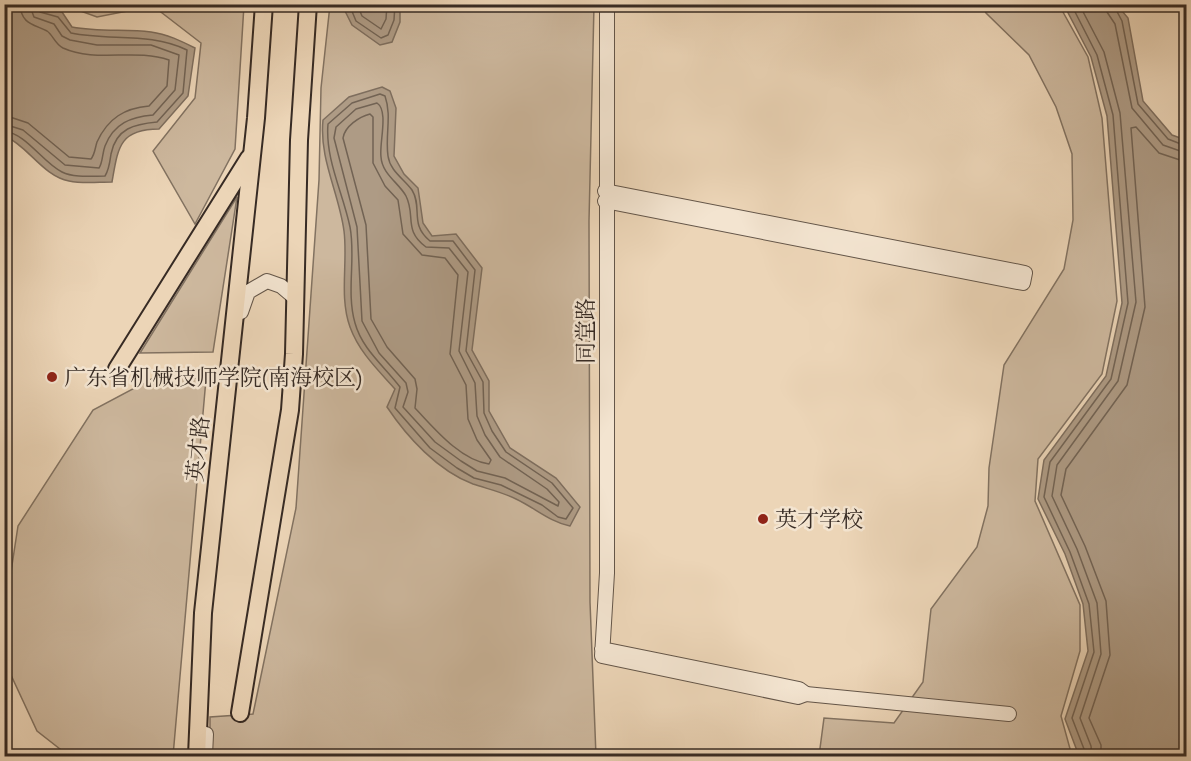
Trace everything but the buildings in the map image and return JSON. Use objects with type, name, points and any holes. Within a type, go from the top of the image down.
[{"type":"main road","name":"英才路","points":[[197,756],[203,613],[252,155],[264,4]]},
{"type":"main road","points":[[240,713],[290,410],[294,354],[299,140],[308,4]]},
{"type":"main road","points":[[117,369],[252,155]]},
{"type":"street","name":"同堂路","points":[[607,4],[605,196],[607,573],[602,652],[799,690],[806,694],[1009,714]]},
{"type":"street","points":[[605,196],[1024,278]]},
{"type":"street","name":"英才路","points":[[205,756],[211,591],[242,303],[248,291],[267,281],[281,286],[294,297]]},
{"type":"shaded area","points":[[64,5],[244,5],[235,149],[195,224],[153,151],[195,98],[201,43],[153,6],[97,17]]},
{"type":"shaded area","points":[[330,5],[594,5],[589,221],[590,602],[596,756],[210,756],[210,717],[253,714],[296,508],[319,180],[321,88]]},
{"type":"shaded area","points":[[982,5],[1059,5],[1088,57],[1102,118],[1117,301],[1102,374],[1038,459],[1035,501],[1080,605],[1080,651],[1061,716],[1072,756],[819,756],[824,718],[894,723],[923,682],[931,609],[977,547],[988,506],[989,468],[1004,365],[1064,269],[1073,220],[1072,154],[1056,107],[1029,55],[986,13]]},
{"type":"shaded area","points":[[237,197],[213,352],[140,353]]},
{"type":"shaded area","points":[[159,375],[206,379],[173,756],[69,756],[37,731],[4,660],[5,611],[18,526],[93,410]]},
{"type":"water","points":[[5,4],[32,5],[62,12],[72,27],[157,33],[195,48],[188,96],[159,129],[136,132],[128,137],[119,150],[112,182],[80,182],[60,178],[5,136]]},
{"type":"water","points":[[342,5],[400,5],[400,22],[392,42],[380,45],[352,25]]},
{"type":"water","points":[[1064,5],[1117,5],[1128,18],[1143,101],[1172,135],[1186,140],[1186,715],[1182,756],[1079,756],[1065,719],[1088,651],[1083,604],[1065,554],[1038,499],[1044,460],[1106,376],[1122,303],[1107,116],[1091,57]]},
{"type":"water","points":[[382,87],[390,91],[396,108],[394,156],[404,174],[418,188],[423,223],[432,236],[456,234],[482,268],[472,350],[489,381],[489,411],[510,448],[556,478],[580,507],[570,526],[549,518],[500,492],[460,478],[424,452],[387,407],[395,389],[358,345],[350,327],[344,292],[344,231],[324,148],[323,120],[349,97]]},
{"type":"place","name":"广东省机械技师学院(南海校区)","points":[[52,377]]},
{"type":"place","name":"英才学校","points":[[763,519]]}]
